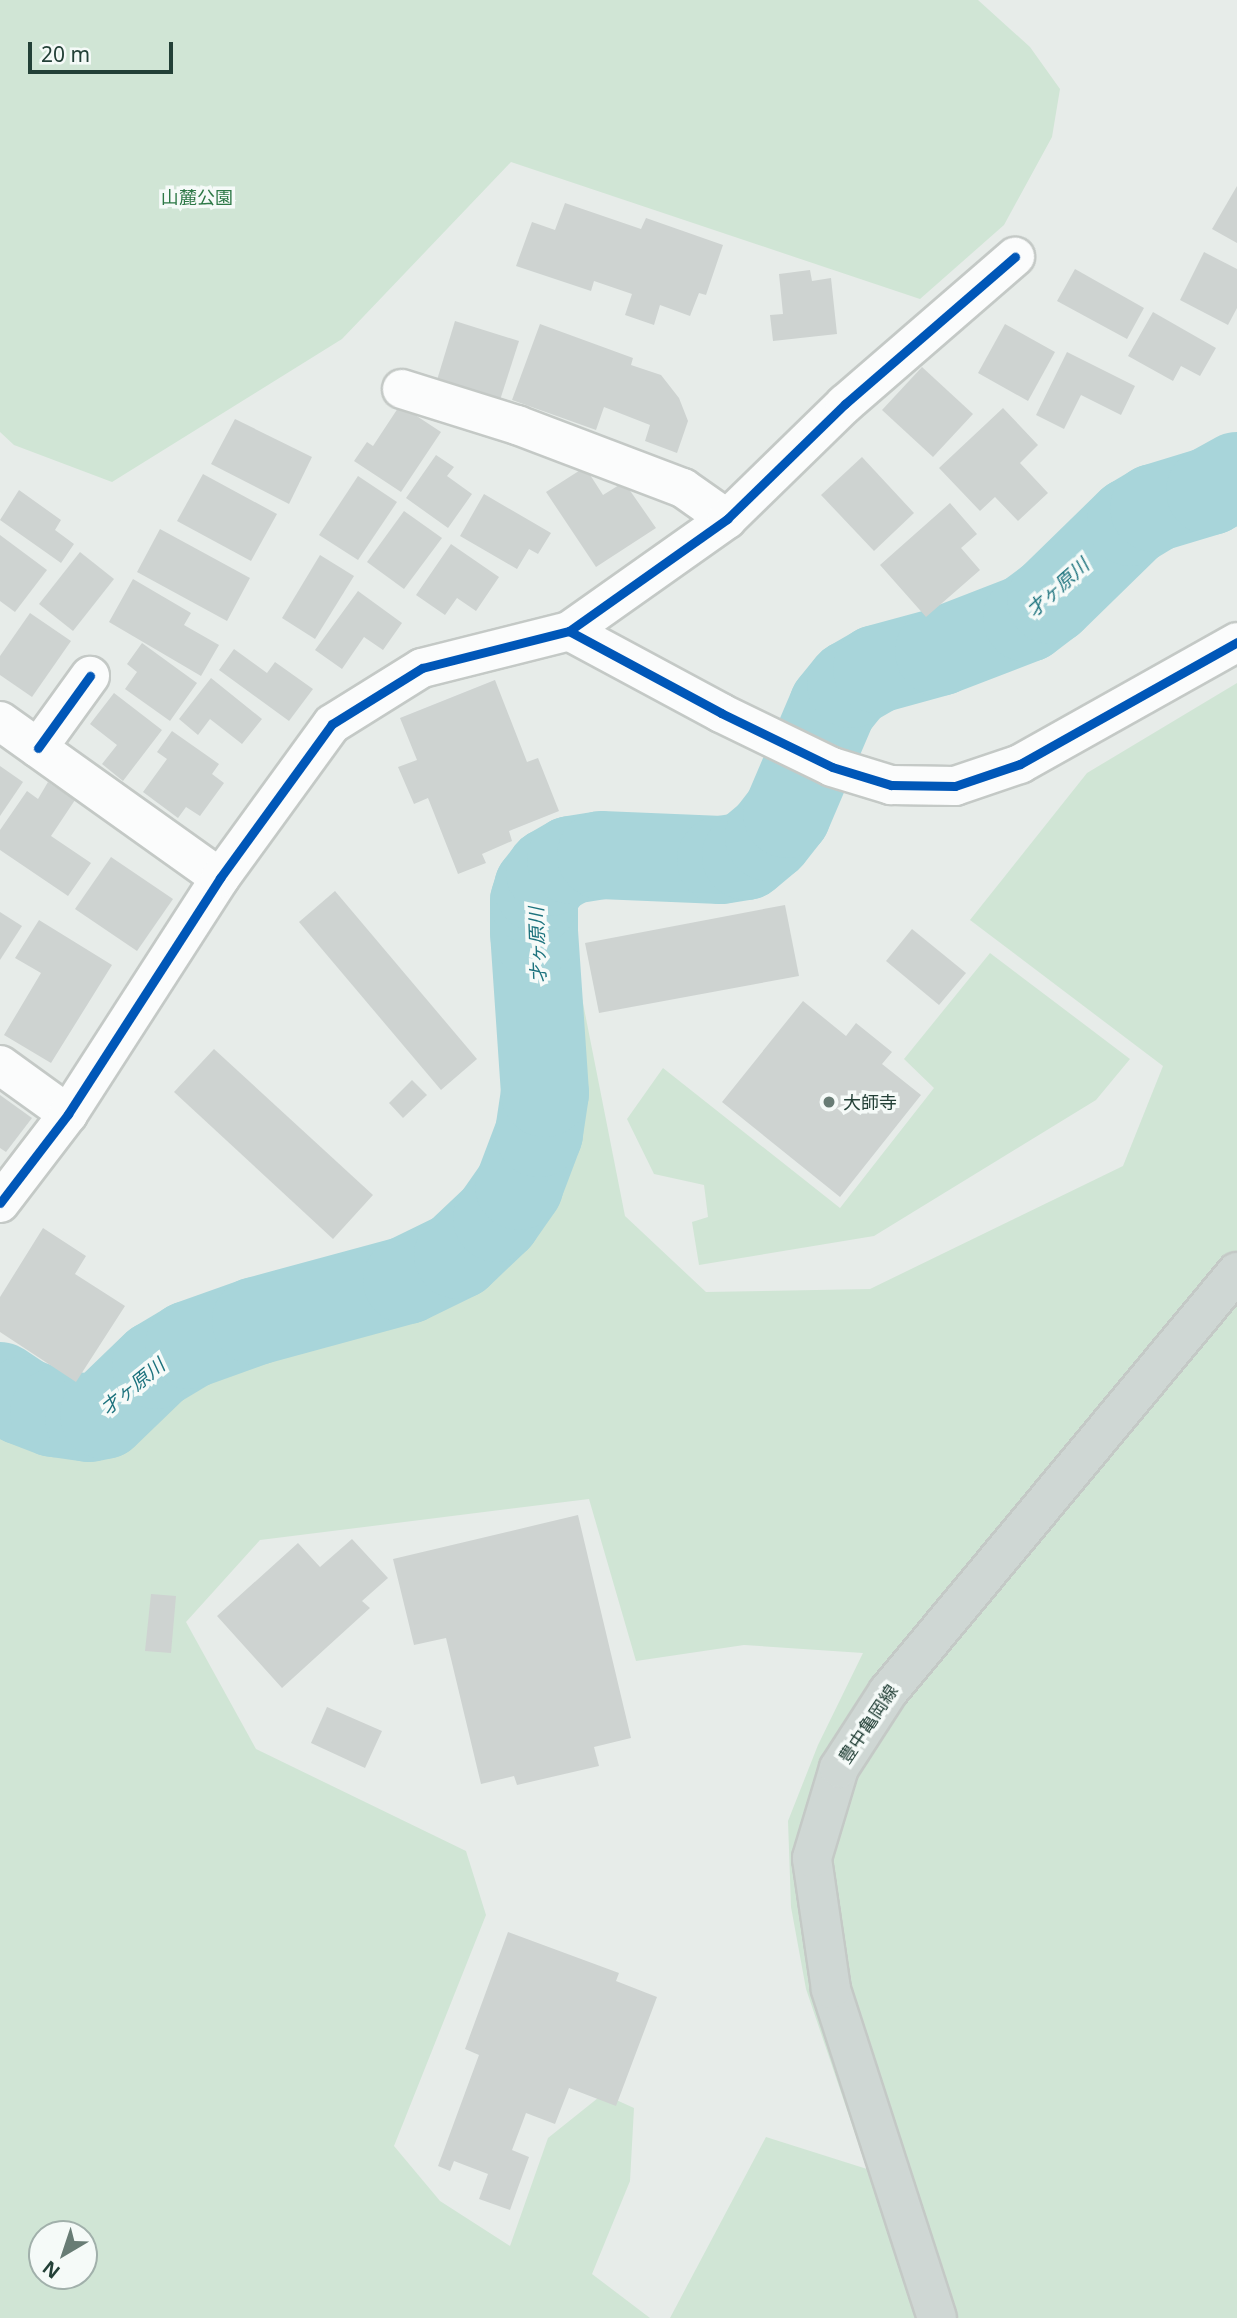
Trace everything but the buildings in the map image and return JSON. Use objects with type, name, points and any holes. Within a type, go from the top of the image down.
[{"type":"main road","name":"豊中亀岡線","points":[[937,2318],[831,1989],[811,1858],[839,1768],[888,1692],[1237,1272]]},
{"type":"street","points":[[0,1203],[68,1114],[220,877],[332,724],[422,668],[569,631],[727,519],[845,404],[1015,257]]},
{"type":"street","points":[[402,389],[517,425],[682,488],[727,519]]},
{"type":"street","points":[[569,631],[721,713],[832,767],[891,785],[955,786],[1020,764],[1237,642]]},
{"type":"street","points":[[38,748],[90,676]]},
{"type":"street","points":[[0,721],[220,877]]},
{"type":"street","points":[[0,1065],[68,1114]]},
{"type":"green space","name":"山麓公園","points":[[0,0],[978,0],[1030,47],[1060,89],[1052,137],[1004,225],[920,299],[511,162],[342,339],[112,482],[14,445],[0,432]]},
{"type":"green space","points":[[1237,683],[1237,2318],[670,2318],[766,2137],[867,2169],[806,1989],[791,1907],[788,1821],[818,1745],[863,1653],[744,1645],[636,1661],[589,1499],[260,1540],[186,1622],[256,1749],[466,1851],[486,1915],[394,2146],[440,2201],[510,2246],[548,2138],[603,2094],[634,2108],[630,2181],[592,2274],[650,2318],[0,2318],[0,1420],[101,1445],[184,1362],[451,1286],[514,1223],[563,1121],[548,915],[565,912],[625,1216],[706,1292],[870,1289],[1123,1166],[1163,1066],[970,920],[1087,773]]},
{"type":"green space","points":[[990,953],[1130,1059],[1096,1100],[874,1236],[699,1265],[692,1222],[708,1217],[704,1185],[654,1174],[627,1119],[663,1068],[840,1208],[934,1088],[904,1059]]},
{"type":"waterway","name":"才ヶ原川","points":[[0,1386],[22,1401],[54,1413],[89,1418],[104,1415],[156,1365],[189,1345],[256,1321],[407,1280],[458,1255],[497,1218],[519,1186],[539,1133],[545,1093],[534,901],[538,888],[550,872],[571,860],[601,855],[721,860],[746,856],[769,837],[787,814],[833,706],[851,684],[877,669],[939,652],[1027,618],[1051,600],[1131,522],[1154,508],[1210,491],[1237,476]]},
{"type":"cycle path","points":[[569,631],[727,519],[845,404],[1015,257]]},
{"type":"cycle path","points":[[0,1203],[68,1114],[220,878],[332,724],[422,668],[569,631],[721,713],[832,767],[891,785],[955,786],[1020,764],[1237,642]]},
{"type":"cycle path","points":[[38,748],[90,676]]},
{"type":"place","name":"大師寺","points":[[829,1102]]}]
